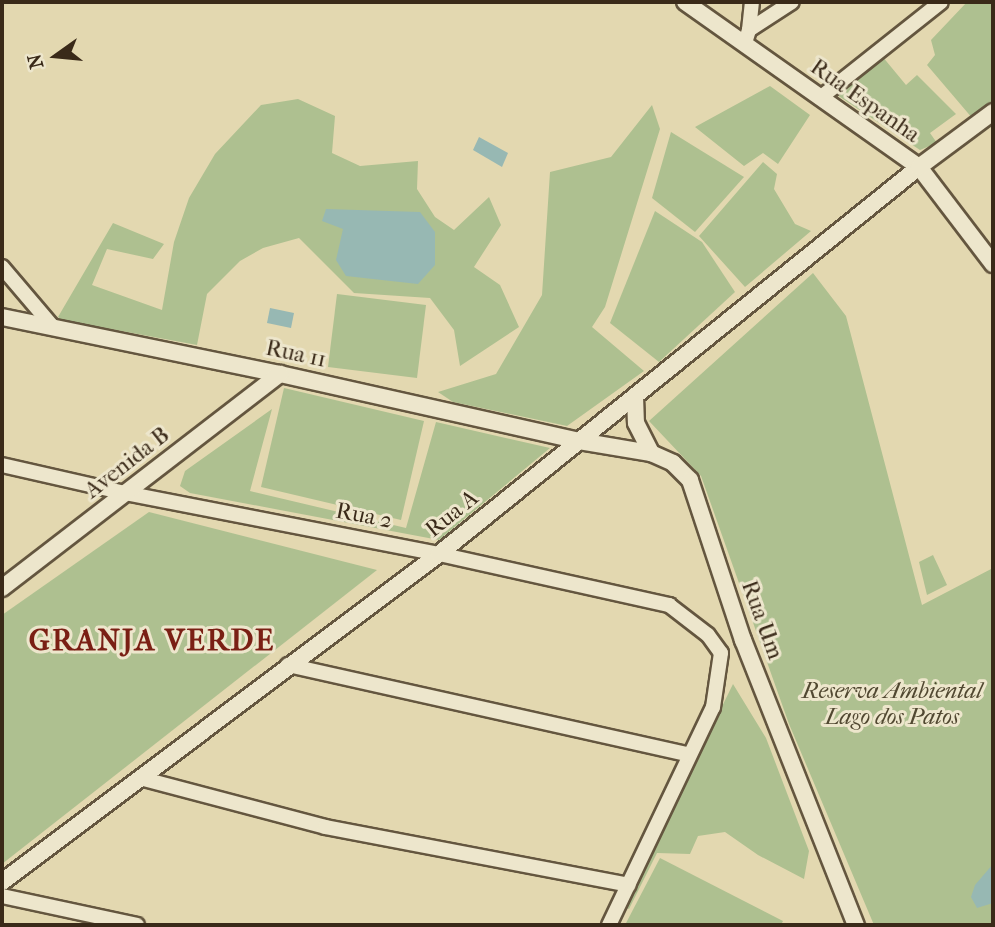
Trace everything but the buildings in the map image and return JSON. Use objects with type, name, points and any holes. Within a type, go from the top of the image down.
[{"type":"street","name":"Rua Espanha","points":[[685,2],[747,37],[820,98],[919,167],[993,263]]},
{"type":"street","points":[[747,37],[752,2]]},
{"type":"street","points":[[747,37],[792,2]]},
{"type":"street","points":[[820,98],[942,2]]},
{"type":"street","name":"Rua A","points":[[2,882],[439,554],[919,167],[993,112]]},
{"type":"street","points":[[2,267],[54,328]]},
{"type":"street","name":"Rua 11","points":[[2,317],[280,374],[579,441]]},
{"type":"street","name":"Avenida B","points":[[2,588],[280,374]]},
{"type":"street","points":[[635,396],[636,423],[651,453]]},
{"type":"street","name":"Rua Um","points":[[579,441],[651,453],[673,463],[690,481],[743,640],[856,925]]},
{"type":"street","name":"Rua 2","points":[[2,465],[125,494],[439,554],[669,605],[708,635],[721,653]]},
{"type":"street","points":[[609,925],[713,707],[721,653],[743,640]]},
{"type":"street","points":[[288,665],[689,755]]},
{"type":"street","points":[[140,778],[324,827],[628,885]]},
{"type":"street","points":[[2,896],[137,925]]},
{"type":"green space","points":[[967,2],[993,2],[993,102],[973,119],[927,65],[935,55],[931,40]]},
{"type":"green space","points":[[882,56],[906,85],[917,75],[956,114],[930,133],[937,143],[920,150],[837,95]]},
{"type":"green space","points":[[770,86],[810,115],[778,164],[763,153],[744,166],[695,127]]},
{"type":"green space","points":[[298,99],[335,116],[332,153],[360,166],[418,161],[417,189],[435,217],[454,230],[489,197],[501,225],[474,267],[500,285],[519,327],[460,366],[454,330],[430,298],[354,293],[299,238],[263,248],[240,261],[207,294],[197,345],[62,320],[58,317],[113,223],[164,244],[153,259],[107,249],[92,285],[162,310],[174,242],[189,198],[215,154],[261,105]]},
{"type":"green space","points":[[652,105],[660,129],[605,307],[592,327],[644,371],[567,426],[453,402],[438,392],[496,374],[542,295],[550,172],[611,157]]},
{"type":"green space","points":[[671,132],[744,177],[695,232],[652,198]]},
{"type":"green space","points":[[763,162],[777,174],[774,189],[795,224],[811,231],[745,287],[699,236]]},
{"type":"green space","points":[[655,211],[702,242],[735,292],[659,362],[610,323]]},
{"type":"green space","name":"Reserva Ambiental Lago dos Patos","points":[[813,273],[846,316],[922,605],[993,568],[993,925],[874,925],[789,724],[701,476],[649,421]]},
{"type":"green space","points":[[337,294],[426,305],[417,378],[328,367]]},
{"type":"green space","points":[[284,388],[424,421],[401,520],[261,487]]},
{"type":"green space","points":[[272,409],[250,491],[406,528],[436,422],[550,448],[439,540],[190,493],[180,486],[185,471]]},
{"type":"green space","points":[[149,512],[377,570],[2,864],[2,615]]},
{"type":"green space","points":[[933,555],[947,585],[927,595],[919,562]]},
{"type":"green space","points":[[733,684],[766,738],[809,851],[804,879],[758,855],[725,832],[698,836],[690,854],[657,853],[629,909],[624,907]]},
{"type":"green space","points":[[660,858],[783,921],[781,925],[625,925]]},
{"type":"water","points":[[479,137],[508,153],[502,167],[473,150]]},
{"type":"water","points":[[326,209],[420,212],[435,232],[435,265],[418,284],[346,276],[336,260],[343,229],[322,221]]},
{"type":"water","points":[[270,308],[294,313],[291,328],[267,323]]},
{"type":"water","points":[[993,864],[993,903],[977,908],[971,897],[975,885]]},
{"type":"district","name":"GRANJA VERDE","points":[[152,641]]}]
